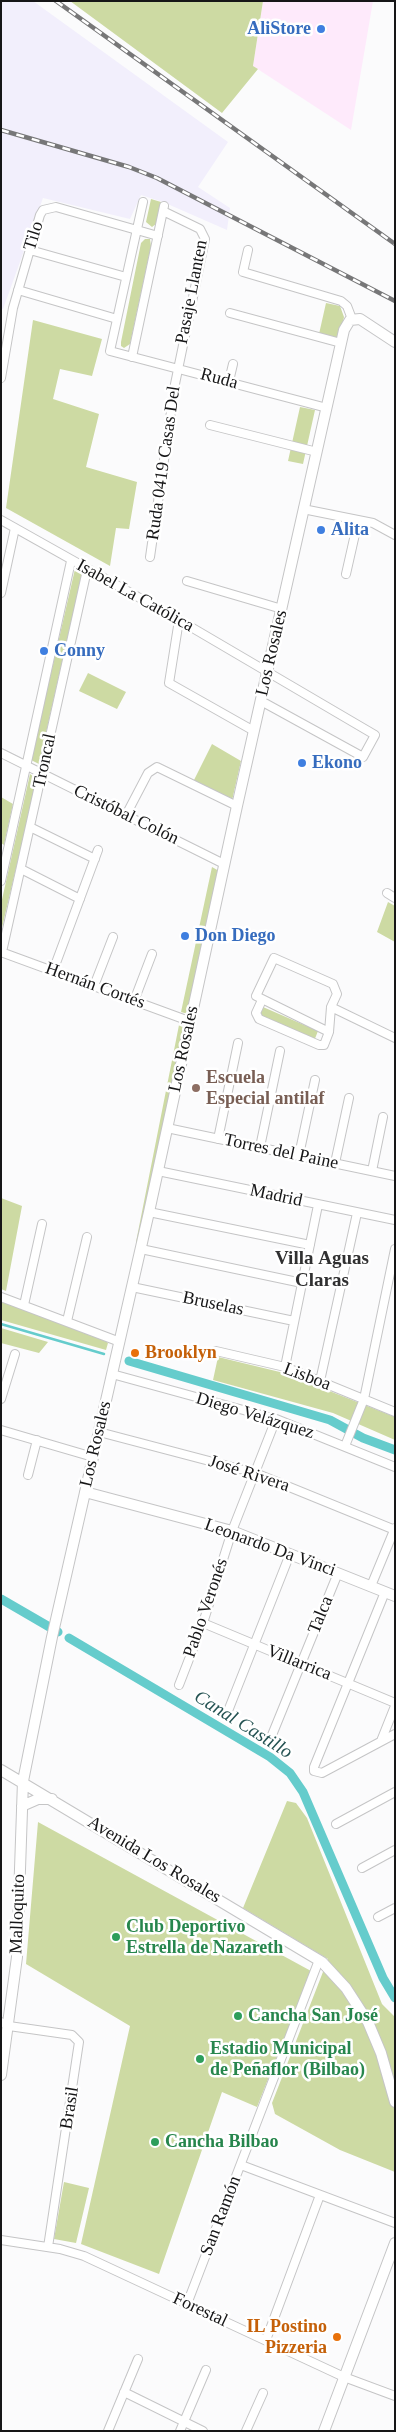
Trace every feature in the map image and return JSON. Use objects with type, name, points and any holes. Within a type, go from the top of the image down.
[{"type":"street","points":[[18,290],[117,319],[143,202]]},
{"type":"street","name":"Tilo","points":[[1,378],[9,323],[40,215],[49,207],[158,236]]},
{"type":"street","name":"Pasaje Llanten","points":[[158,236],[164,209],[200,228],[205,236],[178,368]]},
{"type":"street","points":[[132,357],[158,236]]},
{"type":"street","points":[[30,250],[126,277]]},
{"type":"street","points":[[248,250],[243,272],[341,301],[347,306],[352,319],[363,320],[395,342]]},
{"type":"street","points":[[230,313],[341,344]]},
{"type":"street","name":"Ruda","points":[[117,319],[110,351],[327,408]]},
{"type":"street","name":"Los Rosales","points":[[22,1782],[52,1637],[141,1249],[189,1021],[316,452],[346,325],[352,319]]},
{"type":"street","points":[[229,381],[233,364]]},
{"type":"street","name":"Ruda 0419 Casas Del","points":[[150,557],[178,368]]},
{"type":"street","points":[[210,425],[316,452]]},
{"type":"street","points":[[304,509],[381,526],[395,535]]},
{"type":"street","name":"Isabel La Católica","points":[[1,520],[179,620],[375,735],[364,757],[261,701]]},
{"type":"street","points":[[346,574],[358,521]]},
{"type":"street","points":[[1,593],[15,528]]},
{"type":"street","name":"Troncal","points":[[1,881],[5,848],[27,766],[72,560]]},
{"type":"street","name":"Troncal","points":[[2,952],[87,570]]},
{"type":"street","points":[[187,582],[282,609]]},
{"type":"street","points":[[179,620],[169,683],[254,732]]},
{"type":"street","name":"Cristóbal Colón","points":[[1,753],[224,864]]},
{"type":"street","points":[[126,815],[148,773],[156,767],[237,806]]},
{"type":"street","points":[[30,827],[95,858]]},
{"type":"street","points":[[54,970],[98,850]]},
{"type":"street","points":[[21,869],[80,898]]},
{"type":"street","points":[[387,893],[395,898]]},
{"type":"street","points":[[94,986],[113,936]]},
{"type":"street","name":"Hernán Cortés","points":[[2,952],[189,1021]]},
{"type":"street","points":[[134,1001],[152,954]]},
{"type":"street","points":[[262,1000],[256,1013],[259,1019],[319,1045],[326,1043],[329,1032],[331,1008],[337,994],[333,984],[274,958],[256,996],[329,1032]]},
{"type":"street","points":[[331,1008],[395,1038]]},
{"type":"street","points":[[218,1139],[238,1043]]},
{"type":"street","points":[[260,1147],[280,1051]]},
{"type":"street","points":[[299,1156],[315,1080]]},
{"type":"street","points":[[335,1163],[349,1098]]},
{"type":"street","points":[[372,1171],[383,1117]]},
{"type":"street","name":"Torres del Paine","points":[[167,1128],[395,1176]]},
{"type":"street","name":"Madrid","points":[[158,1171],[395,1220]]},
{"type":"street","points":[[285,1367],[318,1204]]},
{"type":"street","points":[[149,1212],[310,1245]]},
{"type":"street","points":[[320,1381],[357,1212]]},
{"type":"street","points":[[24,1305],[42,1224]]},
{"type":"street","points":[[67,1321],[87,1237]]},
{"type":"street","points":[[141,1249],[302,1283]]},
{"type":"street","points":[[346,1443],[364,1399],[395,1249]]},
{"type":"street","name":"Bruselas","points":[[132,1287],[294,1321]]},
{"type":"street","points":[[1,1297],[120,1342]]},
{"type":"street","name":"Lisboa","points":[[216,1351],[285,1367],[395,1412]]},
{"type":"street","points":[[1,1399],[15,1354]]},
{"type":"street","name":"Diego Velázquez","points":[[112,1374],[276,1419],[346,1443],[395,1467]]},
{"type":"street","name":"Pablo Veronés","points":[[179,1685],[204,1623],[232,1531],[276,1419]]},
{"type":"street","points":[[1,1430],[93,1456]]},
{"type":"street","name":"José Rivera","points":[[99,1432],[255,1473],[394,1529]]},
{"type":"street","points":[[28,1475],[37,1440]]},
{"type":"street","name":"Leonardo Da Vinci","points":[[85,1492],[232,1531],[390,1594]]},
{"type":"street","points":[[371,1586],[394,1529]]},
{"type":"street","points":[[228,1711],[290,1554]]},
{"type":"street","name":"Talca","points":[[270,1740],[338,1573]]},
{"type":"street","points":[[390,1594],[348,1683],[314,1767],[316,1773],[322,1773],[395,1734]]},
{"type":"street","name":"Villarrica","points":[[204,1623],[348,1683],[395,1705]]},
{"type":"street","points":[[381,1741],[395,1705]]},
{"type":"street","name":"Avenida Los Rosales","points":[[1,1770],[320,1960],[346,1988],[368,2022],[381,2053],[395,2102]]},
{"type":"street","name":"Malloquito","points":[[1,2074],[5,2024],[17,1957],[22,1782]]},
{"type":"street","points":[[336,1824],[395,1792]]},
{"type":"street","points":[[22,1806],[38,1799],[52,1799]]},
{"type":"street","points":[[362,1868],[395,1850]]},
{"type":"street","points":[[378,1917],[395,1908]]},
{"type":"street","name":"San Ramón","points":[[188,2304],[320,1960]]},
{"type":"street","name":"Brasil","points":[[5,2024],[72,2035],[79,2042],[48,2247]]},
{"type":"street","points":[[241,2165],[395,2223]]},
{"type":"street","points":[[266,2340],[320,2195]]},
{"type":"street","name":"Forestal","points":[[1,2240],[48,2247],[84,2256],[344,2377],[395,2396]]},
{"type":"street","points":[[324,2431],[395,2243]]},
{"type":"street","points":[[108,2431],[138,2359]]},
{"type":"street","points":[[180,2431],[206,2370]]},
{"type":"street","points":[[124,2392],[203,2431]]},
{"type":"street","points":[[246,2431],[263,2393]]},
{"type":"shaded area","points":[[1,1],[33,1],[228,142],[198,187],[230,208],[227,230],[163,202],[141,195],[130,219],[43,198],[3,309],[1,308]]},
{"type":"shaded area","points":[[263,1],[373,1],[351,130],[253,66]]},
{"type":"green space","points":[[70,1],[263,1],[253,66],[258,69],[222,113]]},
{"type":"green space","points":[[151,199],[161,202],[156,224],[152,227],[146,222]]},
{"type":"green space","points":[[145,239],[150,239],[151,246],[130,344],[124,348],[121,346],[121,342],[141,243]]},
{"type":"green space","points":[[326,303],[340,306],[344,317],[339,340],[319,334]]},
{"type":"green space","points":[[33,320],[102,339],[92,376],[60,369],[53,399],[99,414],[86,467],[137,482],[129,529],[116,528],[110,566],[6,508]]},
{"type":"green space","points":[[300,407],[315,410],[303,464],[288,461]]},
{"type":"green space","points":[[75,569],[82,573],[39,764],[31,760]]},
{"type":"green space","points":[[88,673],[126,692],[117,709],[79,691]]},
{"type":"green space","points":[[212,744],[241,761],[231,805],[191,786]]},
{"type":"green space","points":[[30,774],[37,779],[1,932],[1,904]]},
{"type":"green space","points":[[1,797],[13,804],[4,845],[1,843]]},
{"type":"green space","points":[[212,867],[219,871],[188,1014],[181,1012]]},
{"type":"green space","points":[[388,902],[395,906],[395,942],[377,932]]},
{"type":"green space","points":[[263,1007],[318,1031],[314,1041],[258,1016]]},
{"type":"green space","points":[[179,1025],[185,1028],[139,1243],[136,1242]]},
{"type":"green space","points":[[1,1198],[22,1206],[6,1291],[1,1289]]},
{"type":"green space","points":[[1,1301],[99,1336],[108,1343],[106,1350],[1,1320]]},
{"type":"green space","points":[[1,1328],[48,1342],[39,1353],[1,1343]]},
{"type":"green space","points":[[218,1357],[284,1373],[395,1417],[395,1440],[333,1413],[213,1380]]},
{"type":"green space","points":[[287,1801],[296,1803],[307,1818],[382,2004],[395,2017],[395,2172],[340,2150],[275,2114],[272,2103],[328,1959],[243,1908]]},
{"type":"green space","name":"Estadio Municipal de Peñaflor (Bilbao)","points":[[38,1822],[311,1971],[257,2107],[222,2092],[159,2274],[81,2244],[130,2026],[26,1964]]},
{"type":"green space","points":[[64,2182],[89,2188],[76,2243],[54,2239]]},
{"type":"waterway","points":[[1,1324],[104,1354]]},
{"type":"waterway","points":[[129,1361],[330,1420],[363,1438],[395,1450]]},
{"type":"waterway","points":[[1,1599],[58,1632]]},
{"type":"waterway","name":"Canal Castillo","points":[[69,1638],[270,1757],[290,1773],[303,1792],[383,1978],[395,1998]]},
{"type":"railway","points":[[56,1],[395,244]]},
{"type":"railway","points":[[1,130],[129,167],[157,178],[395,301]]},
{"type":"place","name":"AliStore","points":[[321,29]]},
{"type":"place","name":"Alita","points":[[321,530]]},
{"type":"place","name":"Conny","points":[[44,651]]},
{"type":"place","name":"Ekono","points":[[302,763]]},
{"type":"place","name":"Don Diego","points":[[185,936]]},
{"type":"place","name":"Escuela Especial antilaf","points":[[196,1088]]},
{"type":"place","name":"Brooklyn","points":[[135,1353]]},
{"type":"place","name":"Club Deportivo Estrella de Nazareth","points":[[116,1937]]},
{"type":"place","name":"Cancha San José","points":[[238,2016]]},
{"type":"place","name":"Estadio Municipal de Peñaflor (Bilbao)","points":[[200,2059]]},
{"type":"place","name":"Cancha Bilbao","points":[[155,2142]]},
{"type":"place","name":"IL Postino Pizzeria","points":[[337,2337]]},
{"type":"district","name":"Villa Aguas Claras","points":[[322,1270]]}]
